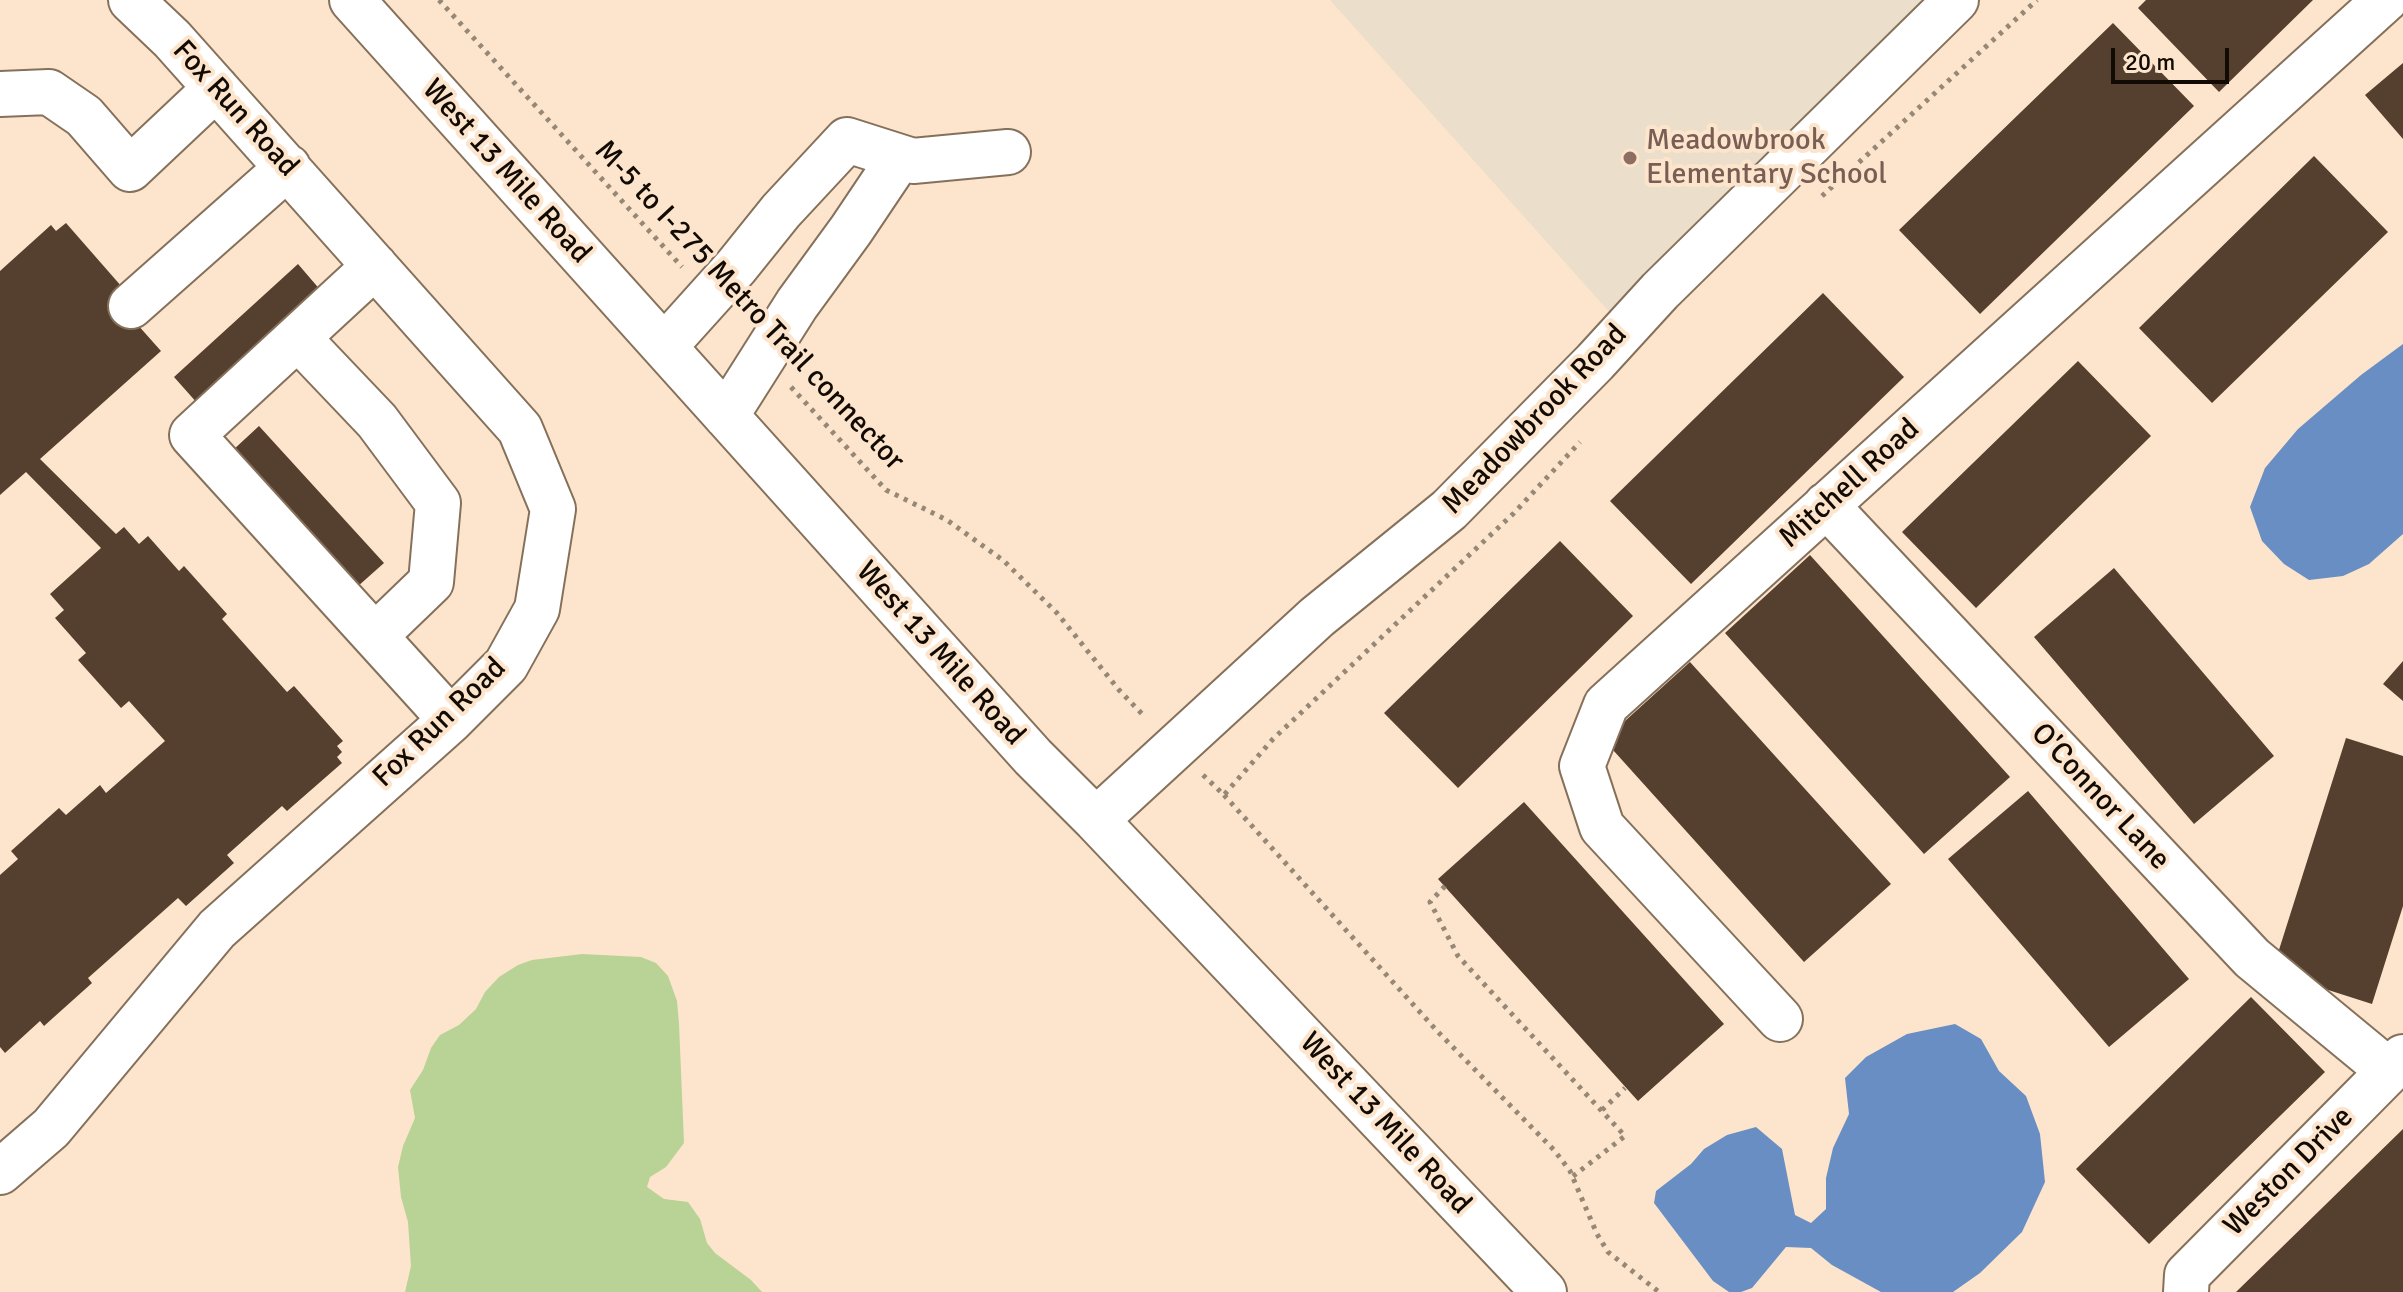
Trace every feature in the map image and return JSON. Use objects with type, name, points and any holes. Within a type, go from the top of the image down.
[{"type":"street","name":"Fox Run Road","points":[[0,1172],[51,1128],[217,929],[451,720],[506,665],[537,609],[553,509],[520,429],[172,39],[131,0]]},
{"type":"street","name":"West 13 Mile Road","points":[[352,0],[1033,757],[1544,1292]]},
{"type":"street","name":"Meadowbrook Road","points":[[1096,820],[1317,617],[1449,510],[1544,415],[1660,291],[1956,0]]},
{"type":"street","name":"Mitchell Road","points":[[1780,1019],[1602,827],[1582,766],[1606,705],[2385,0]]},
{"type":"street","points":[[0,94],[49,92],[84,116],[130,169],[216,88]]},
{"type":"street","points":[[664,347],[781,211],[847,140],[913,161],[1008,152]]},
{"type":"street","points":[[726,416],[900,157]]},
{"type":"street","points":[[131,306],[288,167]]},
{"type":"street","points":[[375,266],[192,435],[451,720]]},
{"type":"street","points":[[298,338],[377,421],[438,503],[431,582],[376,635]]},
{"type":"street","name":"O'Connor Lane","points":[[1826,505],[2252,958],[2396,1064]]},
{"type":"street","name":"Weston Drive","points":[[2186,1292],[2187,1275],[2396,1064]]},
{"type":"path","name":"M-5 to I-275 Metro Trail connector","points":[[439,0],[709,297]]},
{"type":"path","points":[[1812,205],[2037,0]]},
{"type":"path","name":"M-5 to I-275 Metro Trail connector","points":[[764,356],[886,490],[947,520],[1004,561],[1057,613],[1119,690],[1224,795],[1438,1032],[1554,1150],[1572,1177],[1608,1252],[1659,1292]]},
{"type":"path","points":[[1224,795],[1273,739],[1514,513],[1588,434]]},
{"type":"path","points":[[1445,886],[1430,902],[1458,956],[1625,1136],[1572,1177]]},
{"type":"path","points":[[1602,1110],[1625,1088]]},
{"type":"shaded area","name":"Meadowbrook Elementary School","points":[[1330,0],[1962,0],[1613,316]]},
{"type":"green space","points":[[582,954],[641,957],[656,963],[668,976],[677,1001],[684,1143],[666,1167],[650,1177],[647,1187],[664,1199],[688,1202],[700,1219],[707,1243],[715,1253],[762,1292],[405,1292],[411,1266],[408,1222],[401,1197],[398,1167],[415,1118],[410,1090],[423,1070],[431,1048],[440,1035],[459,1025],[476,1009],[485,992],[499,977],[518,965],[532,960]]},
{"type":"water","points":[[2403,344],[2403,534],[2369,564],[2343,576],[2309,580],[2284,564],[2262,541],[2250,507],[2265,468],[2298,429]]},
{"type":"water","points":[[1955,1024],[1981,1039],[1999,1071],[2026,1096],[2040,1134],[2045,1182],[2022,1232],[1980,1273],[1953,1292],[1881,1292],[1832,1265],[1811,1248],[1786,1247],[1752,1288],[1741,1292],[1729,1292],[1713,1281],[1654,1203],[1656,1191],[1691,1164],[1704,1149],[1727,1135],[1756,1127],[1782,1149],[1795,1215],[1811,1223],[1826,1209],[1826,1178],[1833,1148],[1849,1114],[1845,1078],[1866,1057],[1907,1034]]},
{"type":"building","points":[[2146,0],[2313,0],[2219,92],[2138,8]]},
{"type":"building","points":[[2113,23],[2194,106],[1980,314],[1899,230]]},
{"type":"building","points":[[2403,63],[2403,139],[2365,95]]},
{"type":"building","points":[[2314,156],[2388,232],[2212,403],[2139,328]]},
{"type":"building","points":[[66,223],[122,287],[112,296],[161,351],[40,459],[116,534],[124,527],[139,544],[148,536],[179,571],[184,566],[227,614],[222,619],[287,692],[294,686],[343,741],[337,746],[342,752],[337,757],[342,763],[287,811],[282,806],[227,855],[234,863],[186,906],[178,898],[88,978],[92,983],[44,1026],[40,1021],[5,1053],[0,1047],[0,875],[18,859],[11,851],[59,808],[66,815],[100,785],[106,793],[165,741],[129,701],[121,708],[78,660],[86,653],[55,618],[64,610],[50,594],[101,548],[26,472],[0,495],[0,271],[51,225],[56,231]]},
{"type":"building","points":[[298,264],[322,292],[198,404],[174,377]]},
{"type":"building","points":[[1823,293],[1904,377],[1691,584],[1610,501]]},
{"type":"building","points":[[2078,361],[2151,436],[1976,608],[1902,532]]},
{"type":"building","points":[[259,426],[384,563],[357,587],[232,451]]},
{"type":"building","points":[[1560,541],[1633,616],[1458,788],[1384,713]]},
{"type":"building","points":[[1810,555],[2010,777],[1924,854],[1725,633]]},
{"type":"building","points":[[2114,568],[2274,756],[2194,824],[2034,637]]},
{"type":"building","points":[[2403,661],[2403,701],[2383,684]]},
{"type":"building","points":[[1690,662],[1891,884],[1804,962],[1604,740]]},
{"type":"building","points":[[2346,738],[2403,756],[2403,906],[2372,1004],[2272,972]]},
{"type":"building","points":[[2028,791],[2189,979],[2109,1047],[1948,859]]},
{"type":"building","points":[[1524,802],[1724,1024],[1638,1101],[1438,879]]},
{"type":"building","points":[[2251,997],[2325,1072],[2149,1244],[2076,1169]]},
{"type":"building","points":[[2403,1129],[2403,1292],[2236,1292]]},
{"type":"place","name":"Meadowbrook Elementary School","points":[[1630,158]]}]
